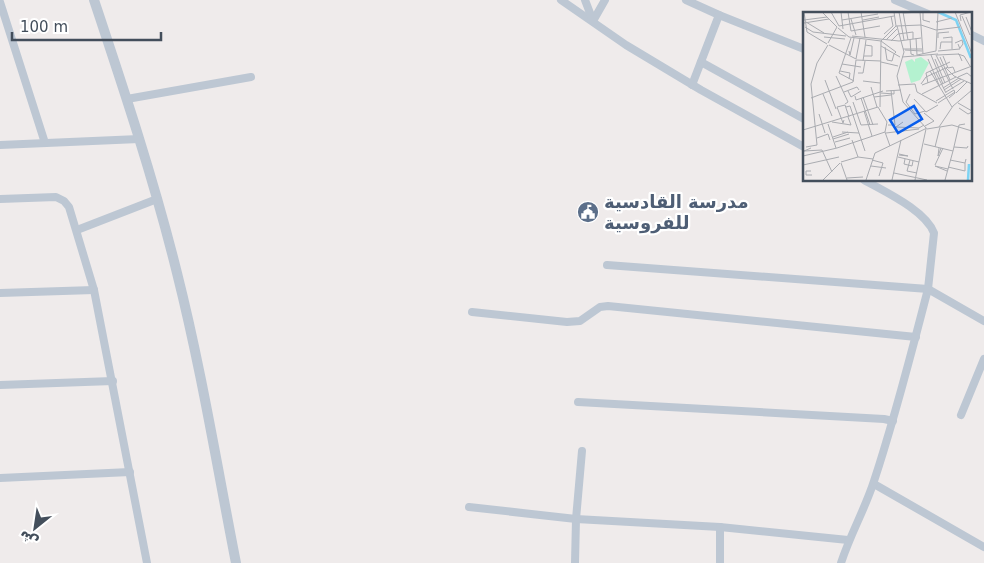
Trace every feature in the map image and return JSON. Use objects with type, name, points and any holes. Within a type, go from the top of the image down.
[{"type":"street","points":[[94,0],[157,199],[187,314],[236,563]]},
{"type":"street","points":[[561,0],[626,44],[692,85],[803,146]]},
{"type":"street","points":[[585,0],[593,21]]},
{"type":"street","points":[[593,21],[605,0]]},
{"type":"street","points":[[686,0],[803,49]]},
{"type":"street","points":[[705,0],[710,11]]},
{"type":"street","points":[[895,0],[916,11]]},
{"type":"street","points":[[0,2],[44,143]]},
{"type":"street","points":[[692,85],[719,15]]},
{"type":"street","points":[[972,35],[984,41]]},
{"type":"street","points":[[701,62],[803,118]]},
{"type":"street","points":[[126,99],[251,77]]},
{"type":"street","points":[[0,146],[139,139]]},
{"type":"street","points":[[841,563],[848,540],[874,484],[907,374],[928,289],[934,233],[919,214],[866,181]]},
{"type":"street","points":[[880,189],[881,181]]},
{"type":"street","points":[[0,199],[60,199],[69,207],[94,290],[147,563]]},
{"type":"street","points":[[77,230],[157,199]]},
{"type":"street","points":[[607,265],[928,289],[984,321]]},
{"type":"street","points":[[0,293],[94,290]]},
{"type":"street","points":[[472,312],[567,322],[580,321],[600,307],[608,306],[916,336]]},
{"type":"street","points":[[961,415],[984,358]]},
{"type":"street","points":[[0,385],[113,381]]},
{"type":"street","points":[[578,402],[893,421]]},
{"type":"street","points":[[575,563],[576,519],[582,451]]},
{"type":"street","points":[[0,478],[130,472]]},
{"type":"street","points":[[874,484],[984,547]]},
{"type":"street","points":[[469,508],[576,519],[720,527],[848,540]]},
{"type":"street","points":[[720,527],[720,563]]},
{"type":"place","name":"مدرسة القادسية للفروسية","points":[[588,212]]}]
